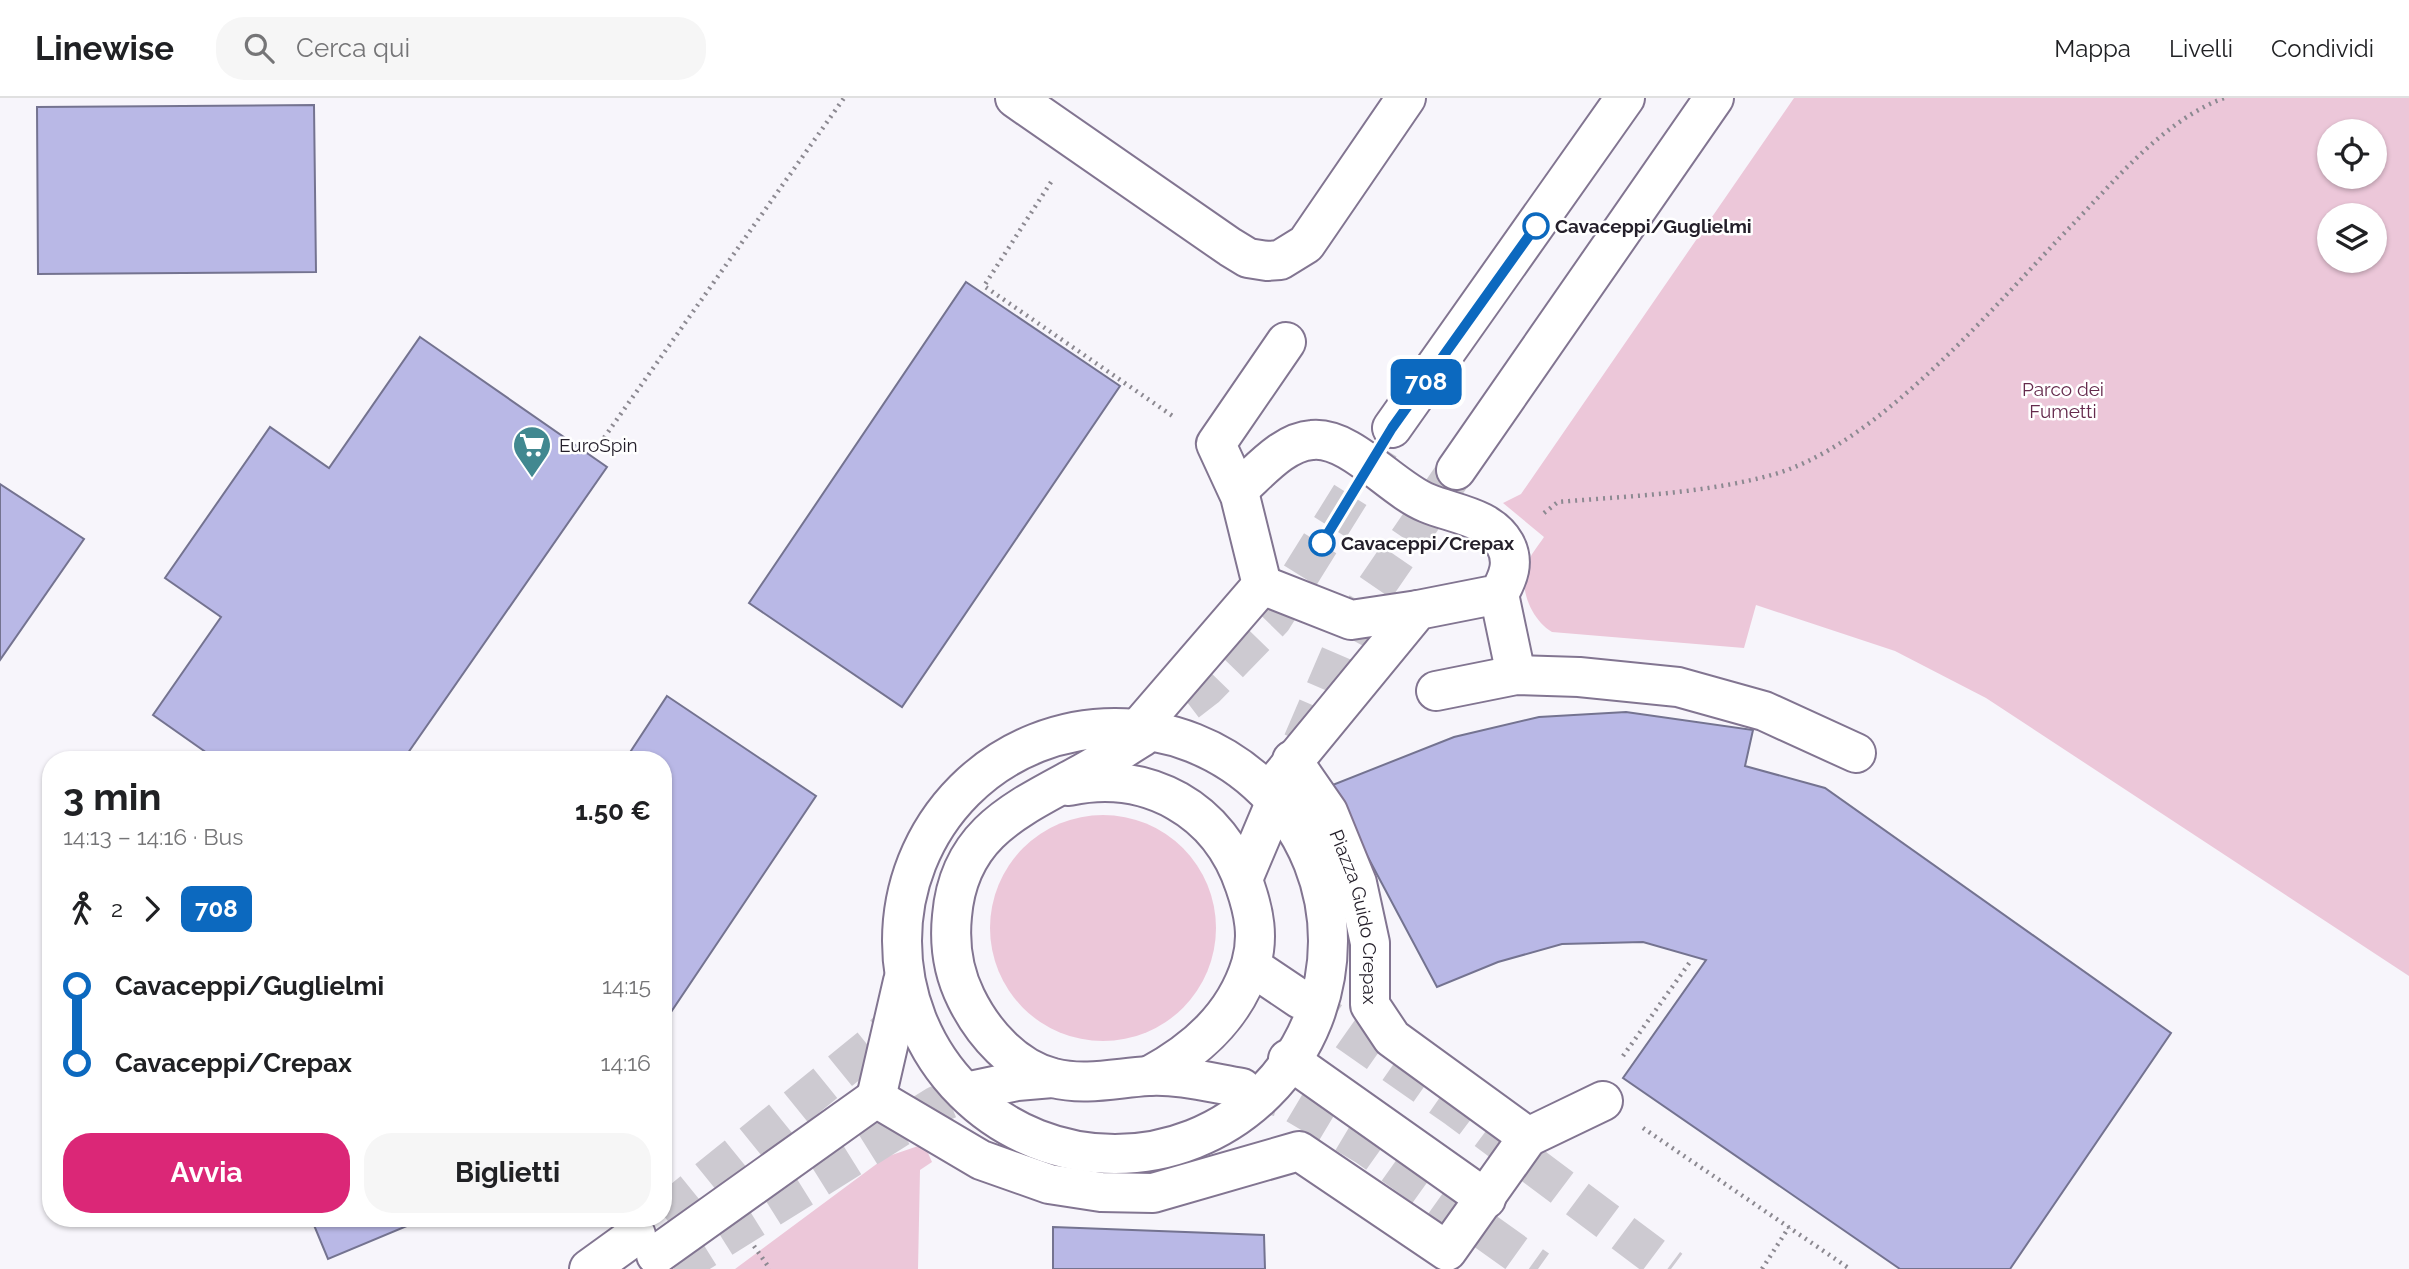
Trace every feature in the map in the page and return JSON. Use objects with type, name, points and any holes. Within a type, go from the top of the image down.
[{"type":"street","points":[[1015,98],[1248,258],[1280,260],[1306,244],[1406,98]]},
{"type":"street","points":[[1392,428],[1625,98]]},
{"type":"street","points":[[1456,470],[1714,98]]},
{"type":"street","points":[[1262,585],[1238,490],[1216,444],[1286,342]]},
{"type":"street","points":[[1238,490],[1292,444],[1314,439],[1338,444],[1425,503],[1465,515],[1494,529],[1505,544],[1510,557],[1509,576],[1499,594],[1516,675]]},
{"type":"street","points":[[1262,585],[1351,621],[1499,594]]},
{"type":"street","points":[[1052,1078],[1016,1060],[991,1037],[974,1015],[953,966],[953,904],[957,886],[973,850],[999,821],[1053,790],[1142,730],[1262,585]]},
{"type":"street","points":[[1243,879],[1278,786],[1418,610]]},
{"type":"street","points":[[1436,691],[1516,675],[1579,677],[1678,687],[1764,711],[1856,753]]},
{"type":"street","name":"Piazza Guido Crepax","points":[[1278,786],[1286,810],[1309,848],[1324,889],[1325,954],[1317,998],[1309,1021],[1288,1059],[1248,1101],[1178,1144],[1153,1155],[1080,1158],[1024,1141],[1001,1129],[964,1097],[930,1054],[902,944],[917,876],[941,827],[972,789],[1000,766],[1059,735],[1108,722],[1142,730],[1171,730],[1218,749],[1278,786],[1328,812],[1357,883],[1370,943],[1370,1005],[1392,1038],[1528,1137]]},
{"type":"street","points":[[1053,790],[1098,781],[1122,782],[1166,794],[1186,804],[1220,836],[1243,879],[1254,915],[1251,966],[1238,992],[1209,1034],[1187,1054],[1149,1076]]},
{"type":"street","points":[[589,1269],[646,1245],[876,1098],[912,990],[953,966]]},
{"type":"street","points":[[1251,966],[1300,999]]},
{"type":"street","points":[[1288,1059],[1486,1199]]},
{"type":"street","points":[[970,1091],[1032,1078],[1101,1082],[1149,1076],[1242,1088]]},
{"type":"street","points":[[876,1098],[981,1160],[1049,1184],[1101,1192],[1153,1193],[1299,1151],[1447,1251],[1528,1137],[1602,1101]]},
{"type":"path","points":[[596,449],[844,98]]},
{"type":"path","points":[[1505,544],[1558,502],[1694,491],[1770,476],[1821,456],[1907,394],[2130,166],[2197,108],[2224,98]]},
{"type":"path","points":[[1052,181],[984,286],[1216,444]]},
{"type":"path","points":[[1690,962],[1595,1095],[1850,1269]]},
{"type":"path","points":[[1762,1269],[1789,1227]]},
{"type":"green space","name":"Parco dei Fumetti","points":[[1794,98],[2409,98],[2409,976],[1986,698],[1895,651],[1756,605],[1744,648],[1552,632],[1533,612],[1524,584],[1528,561],[1544,537],[1503,503],[1521,494]]},
{"type":"green space","points":[[1092,815],[1114,815],[1156,828],[1183,848],[1203,875],[1214,906],[1214,950],[1203,981],[1183,1008],[1156,1028],[1136,1036],[1114,1041],[1092,1041],[1050,1028],[1016,1000],[1003,981],[995,961],[990,939],[990,917],[1003,875],[1031,841],[1050,828],[1070,820]]},
{"type":"green space","points":[[924,1144],[932,1162],[920,1170],[918,1269],[735,1269],[886,1157]]},
{"type":"building","points":[[314,105],[316,272],[38,274],[37,107]]},
{"type":"building","points":[[966,282],[1120,386],[902,707],[749,603]]},
{"type":"building","points":[[420,337],[607,467],[409,751],[204,751],[153,715],[221,617],[165,578],[270,427],[329,468]]},
{"type":"building","points":[[0,484],[84,539],[0,660]]},
{"type":"building","points":[[667,696],[816,796],[672,1011],[672,751],[631,751]]},
{"type":"building","points":[[1626,712],[1753,730],[1745,766],[1825,788],[2171,1033],[2010,1269],[1900,1269],[1623,1078],[1706,960],[1643,942],[1562,944],[1498,962],[1437,987],[1330,786],[1454,737],[1539,717]]},
{"type":"building","points":[[315,1227],[405,1227],[328,1259]]},
{"type":"building","points":[[1053,1227],[1264,1235],[1265,1269],[1053,1269]]},
{"type":"tunnel","points":[[1142,737],[1206,688],[1273,619],[1392,428]]},
{"type":"tunnel","points":[[1302,742],[1342,649],[1374,590],[1456,470]]},
{"type":"tunnel","points":[[672,1208],[870,1047],[920,999]]},
{"type":"tunnel","points":[[1300,999],[1457,1109],[1671,1269]]},
{"type":"tunnel","points":[[1242,1088],[1288,1100],[1367,1147],[1538,1269]]},
{"type":"tunnel","points":[[674,1269],[936,1105],[970,1091]]},
{"type":"bus line","name":"708","points":[[1322,543],[1392,428],[1536,226]]},
{"type":"place","name":"Cavaceppi/Guglielmi","points":[[1536,226]]},
{"type":"place","name":"EuroSpin","points":[[532,479]]},
{"type":"place","name":"Cavaceppi/Crepax","points":[[1322,543]]}]
